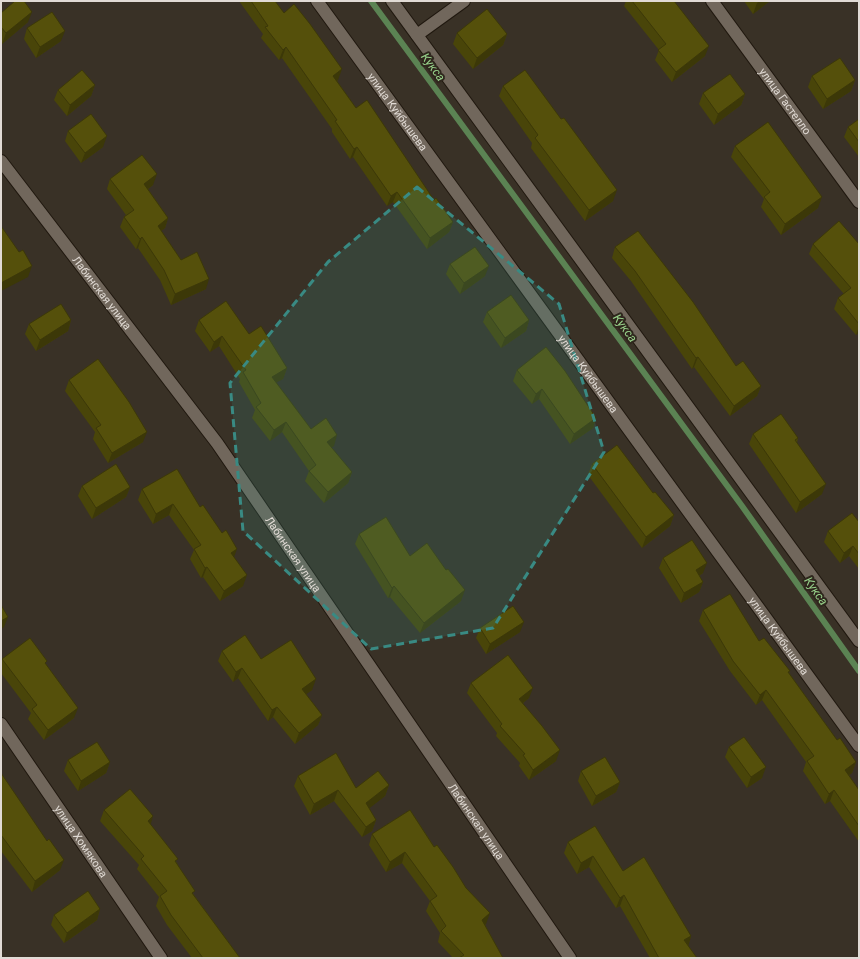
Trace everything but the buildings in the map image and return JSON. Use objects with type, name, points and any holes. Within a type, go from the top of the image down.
[{"type":"street","name":"улица Куйбышева","points":[[317,1],[859,746]]},
{"type":"street","points":[[392,1],[859,641]]},
{"type":"street","points":[[417,35],[464,1]]},
{"type":"street","name":"улица Гастелло","points":[[712,1],[859,202]]},
{"type":"street","name":"Лабинская улица","points":[[1,161],[217,443],[570,958]]},
{"type":"street","name":"улица Хомякова","points":[[1,724],[161,958]]},
{"type":"highlighted area","points":[[417,187],[559,304],[604,452],[493,628],[371,649],[243,531],[230,383],[328,262]]},
{"type":"waterway","name":"Кукса","points":[[371,1],[742,506],[859,671]]}]
